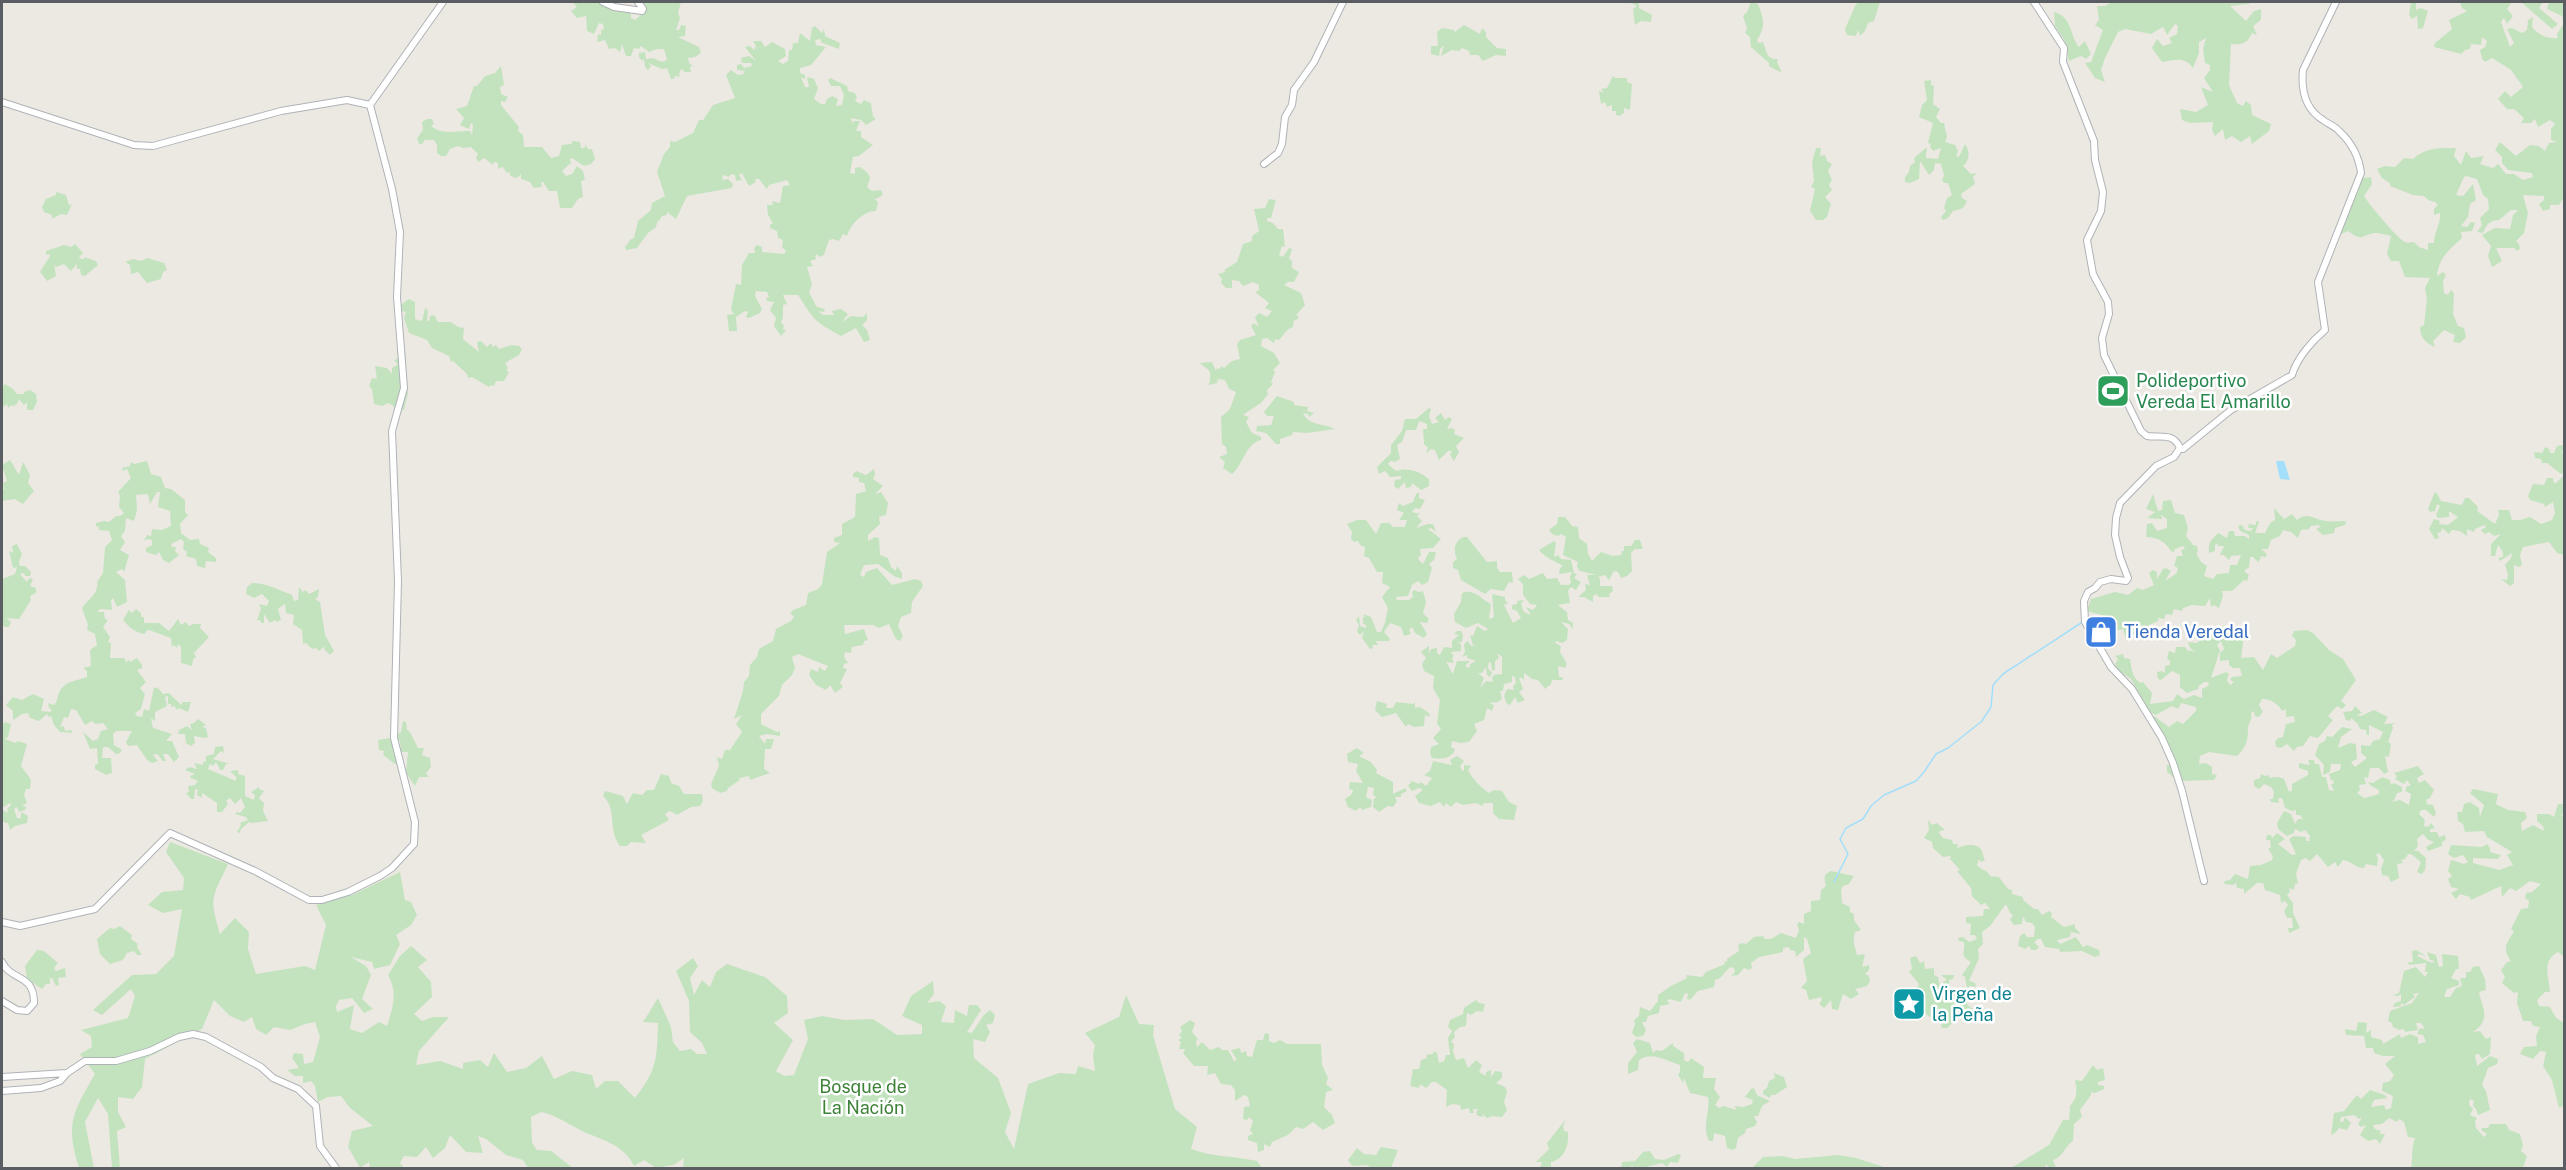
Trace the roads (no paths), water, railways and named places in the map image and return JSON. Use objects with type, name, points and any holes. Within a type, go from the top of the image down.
[{"type":"street","points":[[370,105],[443,2]]},
{"type":"street","points":[[603,2],[614,7],[642,11],[638,2]]},
{"type":"street","points":[[1264,165],[1278,153],[1282,144],[1285,117],[1292,105],[1294,90],[1314,62],[1342,2]]},
{"type":"street","points":[[2034,2],[2064,48],[2063,62],[2094,141],[2095,160],[2103,192],[2102,211],[2087,240],[2092,274],[2108,302],[2109,314],[2102,338],[2104,355],[2141,431],[2146,436],[2166,435],[2180,448]]},
{"type":"street","points":[[2204,881],[2182,791],[2166,746],[2128,684],[2111,667],[2085,620],[2084,601],[2088,592],[2100,582],[2111,579],[2126,581],[2128,578],[2115,535],[2120,503],[2156,466],[2174,456],[2180,448],[2183,449],[2231,410],[2292,375],[2294,368],[2309,346],[2325,330],[2318,282],[2361,173],[2359,161],[2347,140],[2338,129],[2314,114],[2307,105],[2302,81],[2307,62],[2336,2]]},
{"type":"street","points":[[2,102],[134,145],[153,146],[281,111],[347,100],[370,105]]},
{"type":"street","points":[[2,922],[20,926],[95,909],[170,833],[255,871],[309,900],[322,900],[348,892],[380,876],[392,868],[414,844],[416,822],[394,738],[398,581],[392,431],[404,388],[397,297],[400,232],[392,189],[370,105]]},
{"type":"street","points":[[2,962],[5,969],[28,981],[34,993],[34,1004],[27,1011],[17,1010],[2,1001]]},
{"type":"street","points":[[2,1091],[41,1088],[60,1081],[67,1073],[85,1061],[116,1061],[150,1051],[179,1037],[193,1034],[206,1037],[261,1067],[273,1078],[298,1089],[315,1106],[320,1146],[336,1168]]},
{"type":"street","points":[[2,1077],[67,1073]]},
{"type":"water","points":[[2276,461],[2284,461],[2290,480],[2280,479]]},
{"type":"waterway","points":[[1834,882],[1848,854],[1840,839],[1846,828],[1863,819],[1871,806],[1884,795],[1916,781],[1936,754],[1948,748],[1982,721],[1991,707],[1993,685],[2003,674],[2084,621]]},
{"type":"place","name":"Polideportivo Vereda El Amarillo","points":[[2113,391]]},
{"type":"place","name":"Tienda Veredal","points":[[2101,632]]},
{"type":"place","name":"Virgen de la Peña","points":[[1909,1004]]},
{"type":"park label","name":"Bosque de La Nación","points":[[863,1097]]}]
